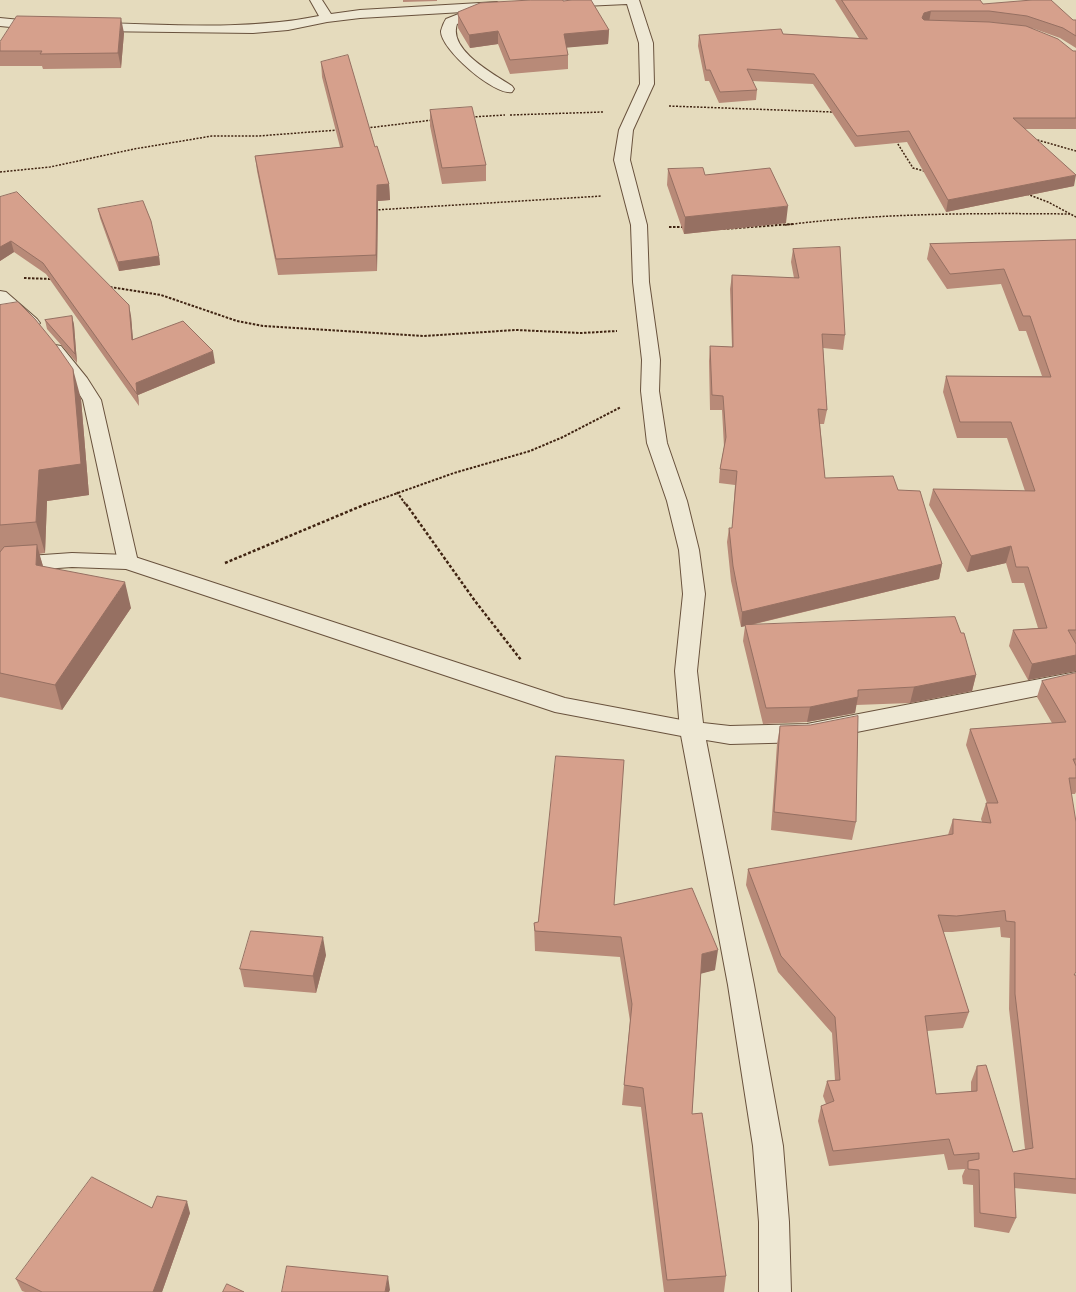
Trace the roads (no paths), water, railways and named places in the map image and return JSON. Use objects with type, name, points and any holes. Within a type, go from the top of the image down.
[{"type":"street","points":[[316,0],[327,18]]},
{"type":"street","points":[[548,3],[632,0],[646,43],[647,84],[634,108],[625,135],[622,160],[639,225],[641,282],[651,360],[650,391],[657,443],[677,501],[689,550],[694,594],[686,671],[692,730],[739,977],[768,1146],[774,1222],[775,1292]]},
{"type":"street","points":[[83,27],[253,29],[288,26],[327,18],[360,14],[510,5]]},
{"type":"street","points":[[487,7],[451,22],[448,26],[448,36],[457,50],[507,89]]},
{"type":"street","points":[[0,22],[52,26]]},
{"type":"street","points":[[0,296],[48,340],[81,382],[92,400],[128,562]]},
{"type":"street","points":[[0,565],[72,560],[128,562],[563,706],[692,730],[730,735],[807,733],[1076,680]]}]
